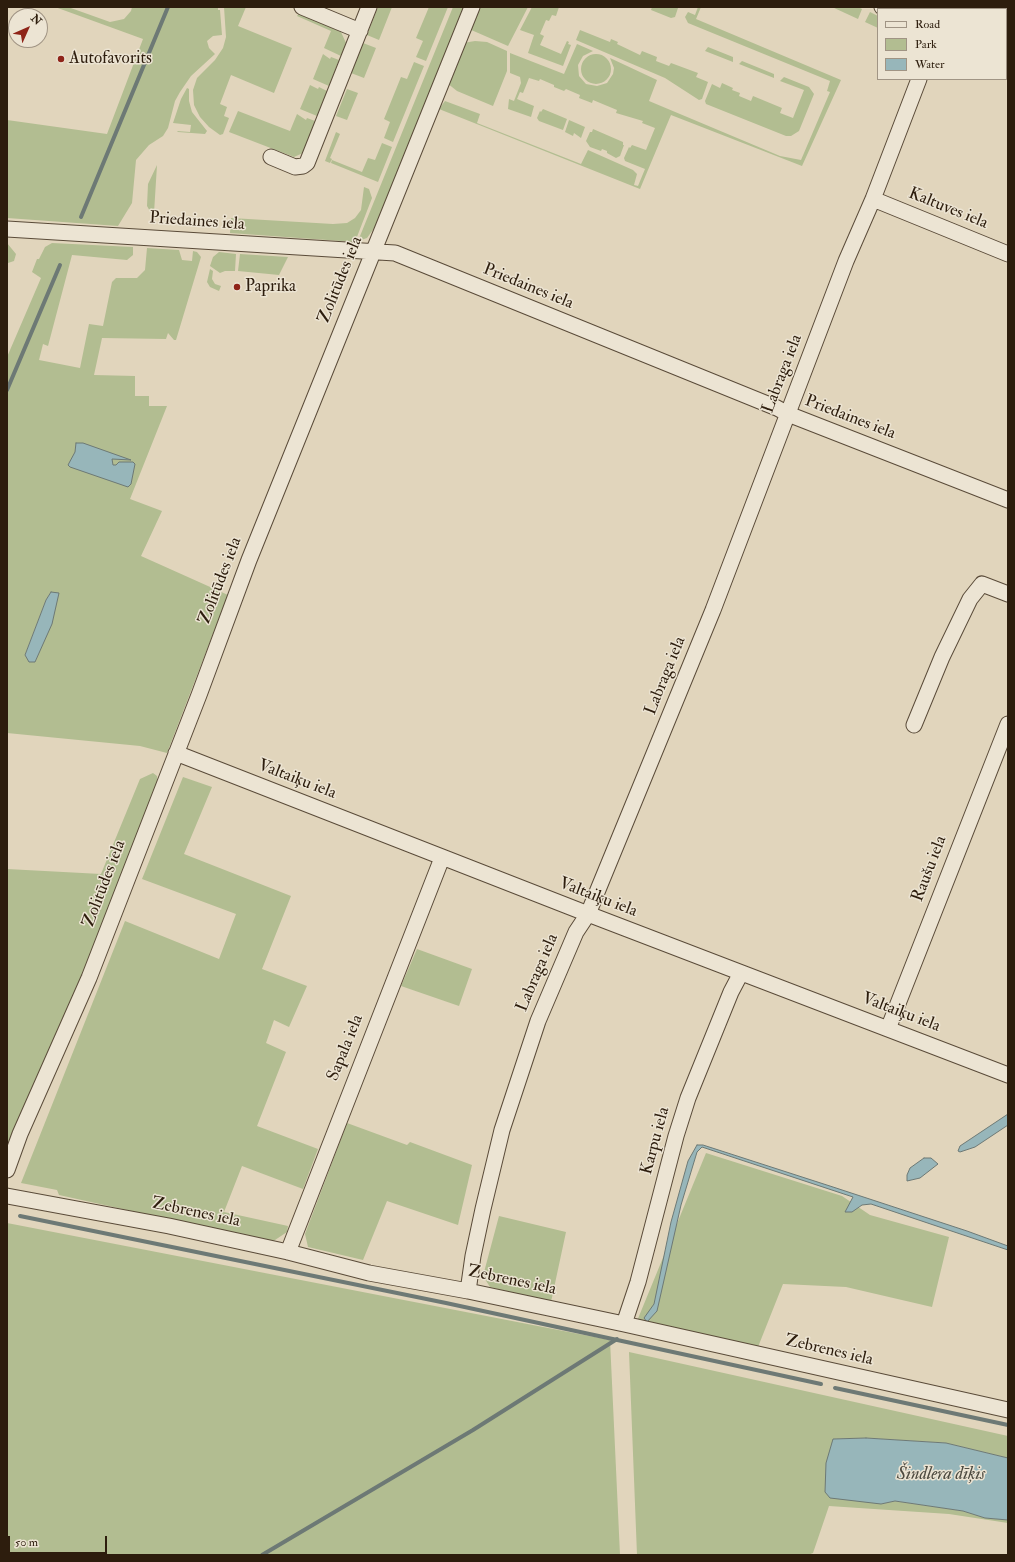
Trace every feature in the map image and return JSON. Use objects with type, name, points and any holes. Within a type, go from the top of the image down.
[{"type":"street","points":[[302,7],[360,31]]},
{"type":"street","points":[[271,157],[295,167],[303,166],[307,163],[370,7]]},
{"type":"street","name":"Zolitūdes iela","points":[[7,1170],[20,1134],[88,978],[176,753],[249,560],[472,7]]},
{"type":"street","name":"Labraga iela","points":[[468,1291],[473,1256],[483,1209],[512,1095],[552,986],[576,932],[588,914],[713,610],[846,261],[873,198],[919,80]]},
{"type":"street","name":"Kaltuves iela","points":[[873,198],[1008,254]]},
{"type":"street","name":"Priedaines iela","points":[[7,229],[372,253],[395,253],[777,408],[788,414],[1008,500]]},
{"type":"street","points":[[914,725],[942,656],[970,599],[982,584],[1008,594]]},
{"type":"street","name":"Raušu iela","points":[[888,1029],[1008,724]]},
{"type":"street","name":"Valtaiķu iela","points":[[176,753],[442,858],[1008,1075]]},
{"type":"street","name":"Sapala iela","points":[[288,1252],[442,858]]},
{"type":"street","name":"Karpu iela","points":[[624,1324],[638,1282],[676,1136],[688,1098],[731,992],[741,973]]},
{"type":"street","name":"Zebrenes iela","points":[[7,1196],[169,1226],[288,1252],[369,1274],[468,1291],[624,1324],[1008,1410]]},
{"type":"green space","points":[[55,7],[68,7],[110,22],[124,19],[131,11],[132,7],[218,7],[218,10],[220,10],[222,35],[213,36],[207,41],[209,48],[215,54],[191,76],[180,92],[175,101],[168,128],[163,136],[149,145],[136,160],[132,203],[118,226],[7,218],[7,120],[107,134],[143,39]]},
{"type":"green space","points":[[224,7],[246,7],[238,26],[292,48],[274,93],[231,75],[220,104],[227,107],[224,116],[229,118],[223,134],[220,135],[209,127],[200,117],[194,105],[193,90],[197,78],[215,60],[223,48],[226,37]]},
{"type":"green space","points":[[378,7],[392,7],[379,40],[367,35]]},
{"type":"green space","points":[[429,7],[448,7],[426,61],[416,57],[423,41],[416,38]]},
{"type":"green space","points":[[453,7],[466,7],[375,227],[367,238],[358,241]]},
{"type":"green space","points":[[478,7],[528,7],[508,46],[469,29]]},
{"type":"green space","points":[[532,7],[559,7],[556,16],[552,15],[549,21],[546,20],[540,34],[544,36],[540,45],[561,54],[567,41],[569,42],[568,44],[571,45],[563,66],[528,53],[534,35],[520,30]]},
{"type":"green space","points":[[652,7],[678,8],[675,17],[671,18],[651,10]]},
{"type":"green space","points":[[698,7],[701,7],[696,19],[841,80],[802,166],[671,115],[640,189],[439,109],[445,101],[480,114],[477,123],[581,164],[588,150],[633,170],[637,174],[634,185],[638,186],[645,169],[625,161],[624,158],[629,147],[630,148],[632,145],[646,150],[655,128],[642,123],[643,121],[616,113],[617,110],[593,100],[592,103],[579,98],[580,95],[566,89],[564,91],[554,87],[554,85],[540,79],[539,81],[529,78],[523,93],[520,92],[517,99],[534,106],[531,117],[508,109],[509,99],[514,101],[521,83],[520,77],[510,73],[510,53],[564,74],[577,44],[593,51],[583,56],[578,65],[579,76],[586,84],[597,86],[607,83],[613,74],[614,68],[610,58],[657,80],[649,101],[780,156],[801,160],[830,92],[827,91],[830,81],[688,23],[685,17],[688,12],[695,15]]},
{"type":"green space","points":[[832,7],[858,7],[862,9],[858,19]]},
{"type":"green space","points":[[870,12],[877,16],[877,28],[865,22]]},
{"type":"green space","points":[[299,13],[341,32],[346,43],[341,56],[324,48],[331,31],[297,16]]},
{"type":"green space","points":[[580,30],[610,42],[611,39],[618,42],[617,44],[640,55],[642,51],[657,57],[656,61],[669,66],[671,63],[698,73],[696,77],[708,82],[702,99],[699,100],[665,78],[576,40]]},
{"type":"green space","points":[[475,41],[487,42],[507,51],[507,71],[493,106],[457,91],[447,83],[463,43]]},
{"type":"green space","points":[[363,43],[376,48],[364,78],[351,73]]},
{"type":"green space","points":[[708,47],[733,57],[733,62],[705,51]]},
{"type":"green space","points":[[323,54],[330,59],[331,57],[339,60],[329,86],[313,79]]},
{"type":"green space","points":[[596,54],[607,58],[611,69],[607,80],[596,84],[585,80],[581,69],[585,58]]},
{"type":"green space","points":[[742,61],[774,74],[774,78],[739,64]]},
{"type":"green space","points":[[414,62],[424,66],[393,142],[384,138],[390,122],[384,119],[401,77],[407,79]]},
{"type":"green space","points":[[784,77],[809,87],[814,94],[799,131],[791,136],[786,136],[706,104],[705,101],[712,84],[720,88],[722,83],[733,88],[732,90],[740,93],[739,96],[751,101],[753,96],[782,108],[780,113],[793,118],[804,90],[780,81]]},
{"type":"green space","points":[[310,85],[327,91],[317,116],[300,109]]},
{"type":"green space","points":[[187,88],[189,89],[189,101],[192,112],[207,131],[205,134],[178,132],[177,131],[190,132],[191,125],[173,123],[181,99]]},
{"type":"green space","points":[[347,89],[358,93],[347,120],[336,116]]},
{"type":"green space","points":[[543,109],[567,119],[563,130],[539,121],[537,118],[540,111],[541,112]]},
{"type":"green space","points":[[238,111],[290,131],[297,114],[306,120],[307,118],[315,121],[303,153],[294,157],[229,132]]},
{"type":"green space","points":[[569,120],[585,127],[581,138],[574,133],[573,136],[565,132]]},
{"type":"green space","points":[[593,129],[623,142],[624,145],[620,156],[616,158],[607,153],[607,151],[602,149],[601,151],[590,147],[586,141]]},
{"type":"green space","points":[[336,132],[340,134],[330,158],[332,159],[330,163],[325,161]]},
{"type":"green space","points":[[382,143],[392,147],[378,182],[331,163],[332,160],[362,172],[368,158],[375,160]]},
{"type":"green space","points":[[157,165],[154,213],[151,213],[147,206],[148,184]]},
{"type":"green space","points":[[364,187],[369,189],[372,198],[355,242],[230,233],[231,218],[333,224],[347,223],[355,218],[361,210]]},
{"type":"green space","points":[[7,243],[16,254],[14,261],[8,263]]},
{"type":"green space","points":[[52,243],[133,247],[133,255],[127,260],[72,255],[48,346],[43,344],[39,360],[80,368],[89,324],[103,326],[112,282],[116,278],[137,278],[145,270],[147,248],[179,250],[182,260],[192,261],[193,251],[197,252],[201,257],[176,340],[174,340],[168,333],[166,339],[102,338],[94,375],[135,376],[135,396],[149,396],[149,406],[167,406],[130,499],[162,511],[141,556],[228,595],[167,753],[140,746],[7,733],[7,357],[41,278],[32,272],[37,259],[39,259],[45,247]],"holes":[[[51,592],[39,652],[35,662],[25,655],[46,600]]]},
{"type":"green space","points":[[219,252],[236,254],[235,271],[225,271],[220,273],[210,266],[213,257]]},
{"type":"green space","points":[[240,254],[288,257],[279,275],[238,271]]},
{"type":"green space","points":[[210,269],[213,271],[212,279],[215,284],[221,286],[219,291],[210,287],[207,282]]},
{"type":"green space","points":[[153,773],[157,776],[158,785],[132,855],[7,1157],[7,869],[101,874],[140,779]]},
{"type":"green space","points":[[183,777],[212,787],[184,854],[291,896],[262,969],[307,986],[289,1027],[274,1020],[266,1043],[286,1052],[257,1126],[318,1149],[303,1189],[242,1166],[224,1212],[288,1226],[287,1232],[272,1242],[59,1195],[57,1190],[21,1183],[125,921],[219,959],[236,914],[142,879]]},
{"type":"green space","points":[[417,949],[472,969],[459,1006],[401,986]]},
{"type":"green space","points":[[347,1123],[407,1145],[410,1142],[472,1165],[458,1225],[387,1201],[363,1260],[308,1247],[305,1234]]},
{"type":"green space","points":[[706,1153],[842,1196],[870,1215],[949,1237],[932,1307],[846,1287],[783,1284],[758,1347],[637,1321]]},
{"type":"green space","points":[[499,1216],[566,1232],[551,1302],[490,1287],[483,1276]]},
{"type":"green space","points":[[7,1223],[610,1340],[620,1555],[7,1555]]},
{"type":"green space","points":[[629,1352],[1008,1436],[1008,1458],[946,1443],[866,1438],[833,1439],[881,1504],[895,1501],[963,1511],[985,1518],[1008,1520],[1008,1523],[949,1514],[829,1506],[813,1553],[808,1555],[637,1555]]},
{"type":"water","points":[[76,443],[83,443],[131,460],[112,459],[113,465],[116,465],[119,462],[133,462],[135,464],[131,484],[128,487],[70,467],[68,465],[75,452]]},
{"type":"water","points":[[51,592],[59,593],[52,624],[35,662],[29,662],[25,655],[46,600]]},
{"type":"water","points":[[1008,1114],[1008,1125],[975,1147],[960,1152],[958,1151],[960,1146]]},
{"type":"water","points":[[697,1145],[703,1145],[967,1231],[1008,1246],[1008,1250],[871,1204],[862,1205],[852,1212],[845,1212],[853,1197],[702,1147],[697,1152],[681,1205],[657,1311],[647,1322],[644,1318],[654,1304],[671,1222],[688,1161]]},
{"type":"water","points":[[924,1158],[931,1158],[938,1164],[920,1178],[907,1181],[907,1175],[910,1168]]},
{"type":"water","name":"Šindlera dīķis","points":[[866,1438],[946,1443],[1008,1458],[1008,1520],[985,1518],[963,1511],[895,1501],[881,1504],[830,1498],[825,1492],[826,1463],[833,1439]]},
{"type":"waterway","points":[[81,217],[168,7]]},
{"type":"waterway","points":[[7,390],[60,265]]},
{"type":"waterway","points":[[20,1216],[446,1303],[821,1384]]},
{"type":"waterway","points":[[262,1555],[473,1430],[617,1339]]},
{"type":"waterway","points":[[835,1388],[1008,1425]]},
{"type":"place","name":"Autofavorits","points":[[61,59]]},
{"type":"place","name":"Paprika","points":[[237,287]]}]
